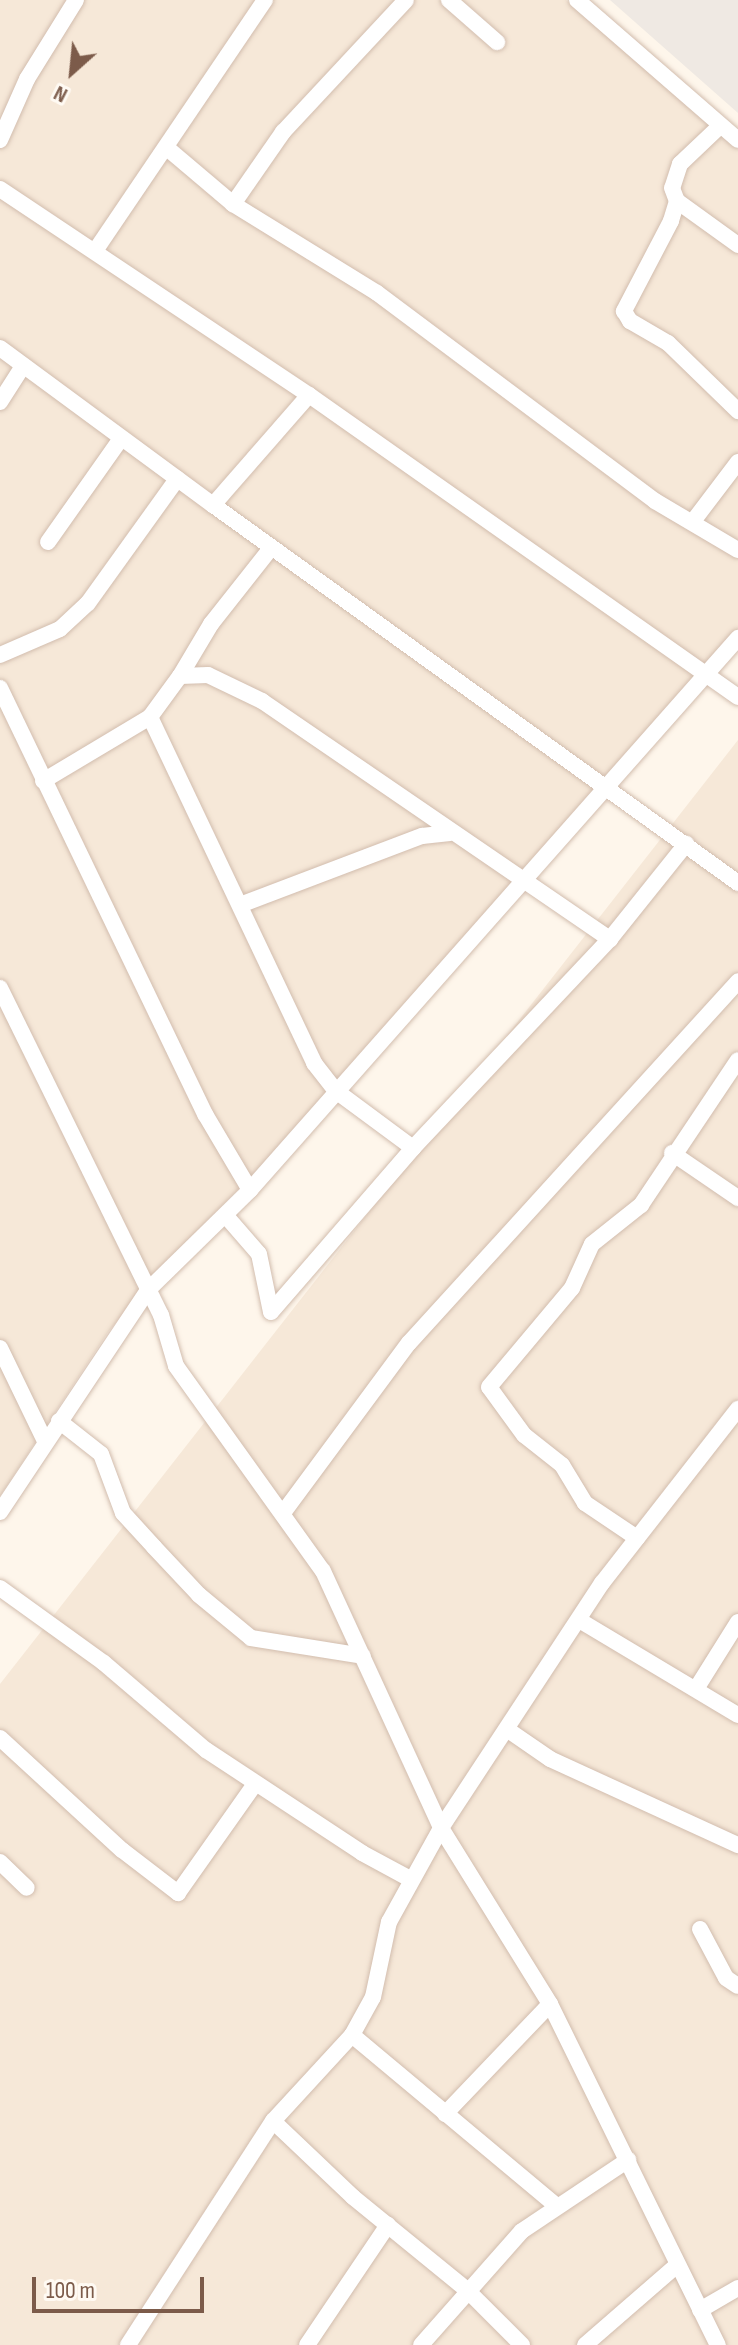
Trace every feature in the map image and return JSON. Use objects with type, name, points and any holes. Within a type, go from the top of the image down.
[{"type":"street","points":[[0,140],[27,79],[76,0]]},
{"type":"street","points":[[95,251],[265,0]]},
{"type":"street","points":[[233,204],[283,132],[406,0]]},
{"type":"street","points":[[449,0],[497,42]]},
{"type":"street","points":[[577,0],[738,140]]},
{"type":"street","points":[[720,126],[680,164],[672,188],[677,201],[738,245]]},
{"type":"street","points":[[167,148],[233,204],[377,293],[655,501],[694,520],[738,550]]},
{"type":"street","points":[[0,189],[309,395],[738,697]]},
{"type":"street","points":[[677,201],[624,311],[630,321],[686,359],[738,411]]},
{"type":"street","points":[[0,348],[120,440],[738,883]]},
{"type":"street","points":[[0,402],[23,366]]},
{"type":"street","points":[[213,505],[309,395]]},
{"type":"street","points":[[48,542],[120,440]]},
{"type":"street","points":[[694,520],[738,462]]},
{"type":"street","points":[[0,655],[60,629],[88,603],[177,479]]},
{"type":"street","points":[[43,781],[134,722],[150,717],[180,676],[211,624],[271,548]]},
{"type":"street","points":[[0,1512],[148,1290],[250,1190],[604,785],[738,638]]},
{"type":"street","points":[[180,676],[208,675],[262,701],[450,833],[610,939]]},
{"type":"street","points":[[0,688],[205,1114],[250,1190]]},
{"type":"street","points":[[150,717],[314,1063],[336,1091],[413,1148]]},
{"type":"street","points":[[240,905],[422,836],[450,833]]},
{"type":"street","points":[[226,1216],[259,1254],[271,1312],[413,1148],[610,939],[686,844]]},
{"type":"street","points":[[283,1513],[409,1343],[738,981]]},
{"type":"street","points":[[0,988],[148,1290],[176,1366],[323,1571],[441,1828],[550,2004],[718,2345]]},
{"type":"street","points":[[637,1538],[585,1503],[562,1465],[524,1435],[489,1387],[572,1288],[592,1244],[641,1205],[672,1153],[738,1060]]},
{"type":"street","points":[[672,1153],[738,1198]]},
{"type":"street","points":[[0,1348],[45,1441]]},
{"type":"street","points":[[128,2345],[273,2121],[352,2035],[373,1997],[387,1929],[410,1879],[441,1828],[637,1538],[738,1409]]},
{"type":"street","points":[[59,1421],[101,1454],[123,1513],[199,1595],[243,1632],[258,1640],[363,1656]]},
{"type":"street","points":[[0,1588],[75,1640],[206,1750],[255,1784],[410,1879]]},
{"type":"street","points":[[579,1620],[738,1715]]},
{"type":"street","points":[[696,1689],[738,1622]]},
{"type":"street","points":[[508,1730],[550,1759],[738,1845]]},
{"type":"street","points":[[0,1738],[122,1850],[178,1893],[255,1784]]},
{"type":"street","points":[[0,1862],[27,1888]]},
{"type":"street","points":[[700,1929],[726,1978],[738,1986]]},
{"type":"street","points":[[445,2114],[550,2004]]},
{"type":"street","points":[[352,2035],[555,2205]]},
{"type":"street","points":[[273,2121],[388,2225],[467,2290],[522,2345]]},
{"type":"street","points":[[421,2345],[498,2254],[555,2205],[628,2160]]},
{"type":"street","points":[[307,2345],[388,2225]]},
{"type":"street","points":[[585,2345],[677,2265]]},
{"type":"street","points":[[700,2310],[738,2288]]},
{"type":"shaded area","points":[[0,0],[566,0],[738,149],[738,630],[291,1134],[152,1280],[108,1332],[0,1496]]},
{"type":"shaded area","points":[[610,0],[738,0],[738,113]]},
{"type":"shaded area","points":[[738,740],[738,2345],[0,2345],[0,1684]]}]
